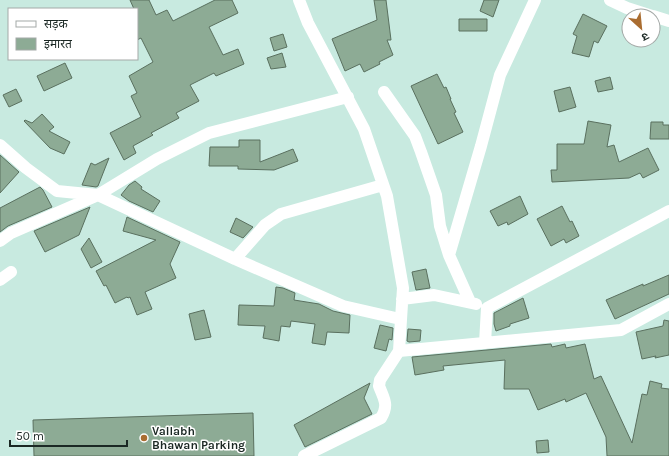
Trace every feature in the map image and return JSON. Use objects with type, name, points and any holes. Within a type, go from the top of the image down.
[{"type":"street","points":[[300,0],[308,23],[364,129],[387,196],[403,288],[399,351],[380,380],[379,386],[386,402],[385,411],[381,418],[304,456]]},
{"type":"street","points":[[449,255],[500,75],[535,0]]},
{"type":"street","points":[[610,0],[627,8]]},
{"type":"street","points":[[384,92],[415,136],[436,196],[440,226],[449,255],[470,302]]},
{"type":"street","points":[[0,241],[11,233],[98,195],[157,159],[208,134],[348,97]]},
{"type":"street","points":[[0,145],[26,168],[57,191],[98,195],[235,259],[343,306],[400,319]]},
{"type":"street","points":[[235,259],[265,225],[281,214],[383,185]]},
{"type":"street","points":[[402,299],[434,295],[470,302],[487,308],[669,211]]},
{"type":"street","points":[[0,280],[12,272]]},
{"type":"street","points":[[399,351],[621,330],[669,304]]},
{"type":"street","points":[[485,343],[487,308]]},
{"type":"building","points":[[130,0],[149,0],[156,15],[167,10],[173,21],[215,0],[232,0],[238,13],[209,27],[223,55],[238,49],[244,64],[216,76],[214,73],[190,85],[199,101],[176,113],[179,118],[151,133],[153,135],[133,146],[136,153],[124,160],[110,133],[141,117],[131,96],[137,93],[129,76],[153,62],[141,38],[138,40],[138,8],[134,8]]},
{"type":"building","points":[[374,0],[386,0],[391,40],[387,40],[393,55],[364,72],[360,64],[345,71],[332,39],[377,20]]},
{"type":"building","points":[[484,0],[499,0],[493,17],[480,11]]},
{"type":"building","points":[[583,14],[607,26],[598,43],[594,41],[589,57],[572,53],[577,36],[573,34]]},
{"type":"building","points":[[459,19],[487,19],[487,31],[459,31]]},
{"type":"building","points":[[283,34],[287,47],[274,51],[270,38]]},
{"type":"building","points":[[282,53],[286,67],[271,69],[267,58]]},
{"type":"building","points":[[65,63],[72,78],[44,91],[37,76]]},
{"type":"building","points":[[437,74],[444,88],[446,87],[456,112],[454,113],[463,132],[438,144],[411,86]]},
{"type":"building","points":[[610,77],[613,89],[598,92],[595,81]]},
{"type":"building","points":[[570,87],[576,107],[559,112],[554,91]]},
{"type":"building","points":[[16,89],[22,101],[9,107],[3,95]]},
{"type":"building","points":[[42,114],[54,127],[49,131],[70,142],[64,154],[50,148],[24,121],[25,120],[32,123]]},
{"type":"building","points":[[588,121],[611,125],[607,147],[614,145],[619,162],[648,148],[659,170],[643,178],[640,173],[629,178],[552,182],[551,170],[557,170],[557,144],[584,144]]},
{"type":"building","points":[[651,122],[663,122],[663,125],[669,125],[669,139],[650,139]]},
{"type":"building","points":[[239,140],[260,140],[260,162],[293,149],[298,161],[274,170],[238,169],[238,166],[209,166],[210,147],[239,147]]},
{"type":"building","points":[[0,155],[19,172],[0,193]]},
{"type":"building","points":[[109,158],[98,186],[82,185],[91,163],[95,165]]},
{"type":"building","points":[[135,181],[142,187],[141,189],[160,201],[153,212],[129,201],[121,195],[129,185]]},
{"type":"building","points":[[40,187],[52,207],[8,226],[0,232],[0,208]]},
{"type":"building","points":[[520,196],[528,214],[508,225],[507,222],[498,226],[490,211]]},
{"type":"building","points":[[562,206],[570,222],[572,221],[579,236],[566,243],[564,239],[551,246],[537,219]]},
{"type":"building","points":[[90,207],[79,235],[45,252],[34,231]]},
{"type":"building","points":[[127,217],[180,242],[170,264],[176,278],[145,292],[152,309],[137,315],[130,297],[115,303],[106,285],[104,286],[96,271],[156,240],[123,231]]},
{"type":"building","points":[[236,218],[253,227],[243,238],[230,232]]},
{"type":"building","points":[[89,238],[102,262],[91,268],[81,249]]},
{"type":"building","points":[[426,269],[430,288],[416,290],[412,272]]},
{"type":"building","points":[[669,275],[669,294],[615,319],[606,300],[643,284],[643,286]]},
{"type":"building","points":[[276,287],[295,293],[294,300],[319,304],[333,311],[350,315],[349,333],[327,332],[325,345],[312,343],[315,324],[291,321],[290,327],[281,326],[279,341],[263,338],[265,326],[238,325],[239,305],[274,306]]},
{"type":"building","points":[[523,298],[529,318],[510,324],[510,326],[496,331],[494,324],[494,313]]},
{"type":"building","points":[[204,310],[211,337],[195,340],[189,314]]},
{"type":"building","points":[[664,320],[669,321],[669,355],[642,359],[636,332],[663,326]]},
{"type":"building","points":[[380,325],[393,328],[392,340],[389,339],[386,351],[374,348]]},
{"type":"building","points":[[408,329],[421,330],[420,341],[407,341]]},
{"type":"building","points":[[551,344],[552,347],[565,344],[566,348],[585,344],[594,379],[601,376],[632,443],[642,394],[647,395],[650,381],[662,384],[661,388],[669,389],[669,456],[607,456],[606,437],[586,393],[566,402],[565,399],[538,410],[529,389],[504,389],[505,360],[443,366],[444,370],[415,375],[412,357]]},
{"type":"building","points":[[370,383],[364,398],[372,414],[305,447],[294,425]]},
{"type":"building","name":"Vallabh Bhawan Parking","points":[[253,413],[254,456],[34,456],[33,420]]},
{"type":"building","points":[[548,440],[549,452],[537,453],[536,441]]},
{"type":"place","name":"Vallabh Bhawan Parking","points":[[144,438]]}]
